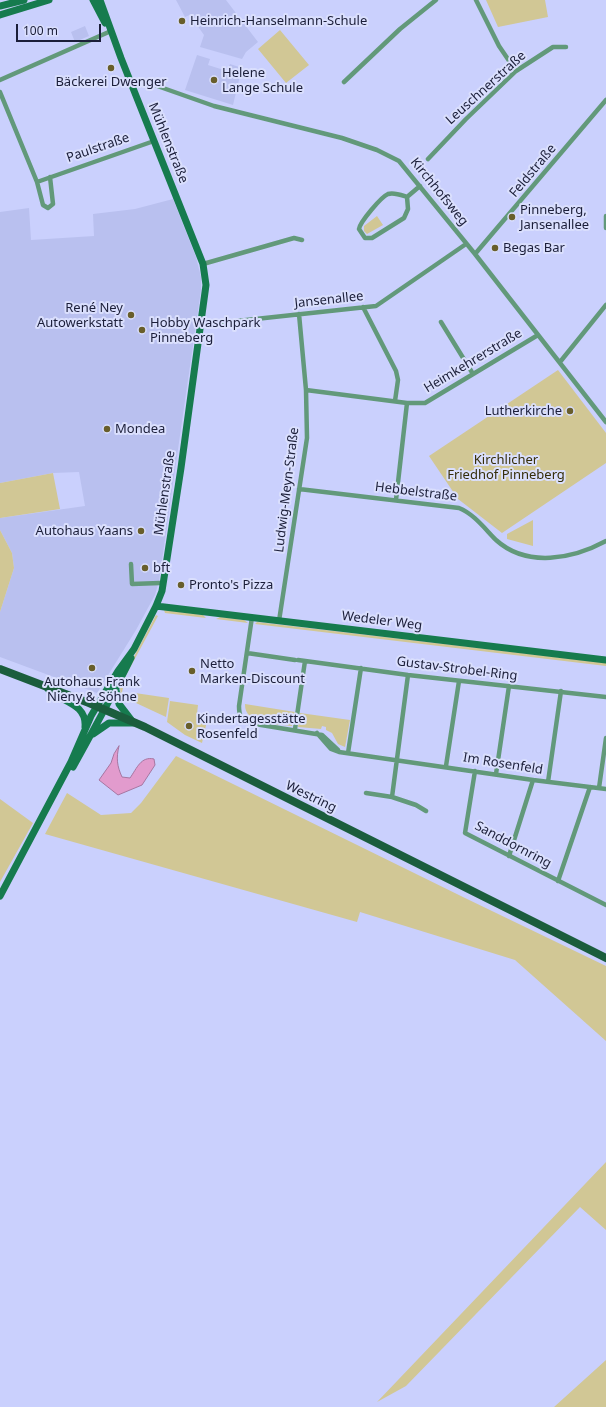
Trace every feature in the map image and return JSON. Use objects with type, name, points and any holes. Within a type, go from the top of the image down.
[{"type":"main road","points":[[3,5],[24,0]]},
{"type":"main road","points":[[0,15],[49,0]]},
{"type":"main road","name":"Mühlenstraße","points":[[93,0],[102,18],[111,31]]},
{"type":"main road","name":"Mühlenstraße","points":[[0,896],[50,802],[85,729],[116,690],[134,649],[156,606],[165,575],[206,285],[203,264],[130,81],[100,0]]},
{"type":"main road","name":"Wedeler Weg","points":[[156,606],[606,660]]},
{"type":"main road","name":"Mühlenstraße","points":[[50,802],[68,776],[90,737],[118,671],[134,649]]},
{"type":"main road","name":"Westring","points":[[0,669],[48,689],[101,708],[133,723],[606,958]]},
{"type":"main road","points":[[48,689],[55,696],[78,706],[86,720],[85,729]]},
{"type":"main road","points":[[116,690],[119,704],[133,723]]},
{"type":"main road","points":[[90,737],[100,728],[110,723],[133,723]]},
{"type":"street","points":[[344,82],[400,29],[436,0]]},
{"type":"street","points":[[476,0],[499,46],[516,71]]},
{"type":"street","points":[[0,80],[111,31]]},
{"type":"street","name":"Leuschnerstraße","points":[[428,159],[466,119],[516,71],[553,47],[566,48]]},
{"type":"street","name":"Kirchhofsweg","points":[[130,81],[146,82],[214,106],[335,136],[377,150],[399,161],[475,254],[606,422]]},
{"type":"street","points":[[0,92],[37,182],[42,205],[48,208],[53,204],[50,177]]},
{"type":"street","name":"Feldstraße","points":[[475,254],[606,100]]},
{"type":"street","name":"Paulstraße","points":[[37,182],[154,141]]},
{"type":"street","points":[[407,197],[420,186]]},
{"type":"street","points":[[393,193],[407,197],[408,209],[404,218],[372,238],[365,238],[360,233],[359,230],[361,222],[384,197],[393,193]]},
{"type":"street","points":[[606,216],[606,228]]},
{"type":"street","points":[[203,264],[294,238],[302,240]]},
{"type":"street","name":"Jansenallee","points":[[200,326],[376,306],[466,244]]},
{"type":"street","points":[[560,362],[606,306]]},
{"type":"street","points":[[363,307],[396,371],[398,380],[395,401]]},
{"type":"street","name":"Ludwig-Meyn-Straße","points":[[279,621],[307,438],[306,390],[299,314]]},
{"type":"street","points":[[441,322],[473,374]]},
{"type":"street","name":"Heimkehrerstraße","points":[[306,390],[407,403],[427,403],[538,335]]},
{"type":"street","points":[[396,500],[407,403]]},
{"type":"street","name":"Hebbelstraße","points":[[300,489],[396,500],[463,510],[508,548],[527,556],[549,558],[567,556],[582,552],[606,541]]},
{"type":"street","points":[[131,564],[132,584],[160,583]]},
{"type":"street","name":"Im Rosenfeld","points":[[252,617],[239,706],[240,717],[244,722],[249,724],[317,733],[322,735],[339,752],[606,789]]},
{"type":"street","name":"Gustav-Strobel-Ring","points":[[247,653],[408,675],[606,697]]},
{"type":"street","points":[[295,729],[305,661]]},
{"type":"street","points":[[348,753],[361,668]]},
{"type":"street","points":[[392,797],[408,675]]},
{"type":"street","points":[[446,766],[459,680]]},
{"type":"street","points":[[496,774],[509,686]]},
{"type":"street","points":[[548,782],[561,691]]},
{"type":"street","points":[[599,788],[606,738]]},
{"type":"street","name":"Sanddornring","points":[[475,771],[465,833],[606,905]]},
{"type":"street","points":[[509,856],[533,780]]},
{"type":"street","points":[[558,881],[590,787]]},
{"type":"street","points":[[366,793],[392,797],[416,805],[426,811]]},
{"type":"shaded area","name":"Heinrich-Hanselmann-Schule","points":[[176,0],[226,0],[258,42],[246,52],[242,59],[200,47],[204,35],[192,14],[185,17]]},
{"type":"shaded area","points":[[85,26],[89,36],[75,42],[71,32]]},
{"type":"shaded area","name":"Helene Lange Schule","points":[[197,55],[210,59],[208,65],[227,71],[230,64],[239,67],[240,76],[233,105],[185,90]]},
{"type":"shaded area","points":[[173,199],[196,257],[201,277],[201,290],[159,581],[155,595],[136,630],[97,693],[0,657],[0,612],[14,568],[12,553],[0,530],[0,518],[85,506],[79,472],[53,473],[0,483],[0,212],[29,208],[31,240],[94,236],[93,214],[135,209]]},
{"type":"shaded area","points":[[119,746],[118,762],[122,777],[130,778],[140,764],[146,759],[154,759],[155,765],[142,785],[118,795],[99,780],[111,763]]},
{"type":"green space","points":[[486,0],[545,0],[548,17],[498,27]]},
{"type":"green space","points":[[280,30],[309,65],[286,83],[258,49]]},
{"type":"green space","points":[[377,216],[383,225],[367,234],[364,231],[364,226]]},
{"type":"green space","name":"Kirchlicher Friedhof Pinneberg","points":[[558,370],[606,433],[606,463],[502,533],[458,499],[429,456]]},
{"type":"green space","points":[[53,473],[60,509],[0,518],[0,483]]},
{"type":"green space","points":[[533,520],[533,546],[507,539],[507,534]]},
{"type":"green space","points":[[0,530],[12,553],[14,568],[0,612]]},
{"type":"green space","points":[[164,610],[203,615],[206,618],[165,613]]},
{"type":"green space","points":[[156,615],[158,616],[125,677],[121,698],[120,687],[127,670]]},
{"type":"green space","points":[[220,617],[244,620],[248,623],[216,619]]},
{"type":"green space","points":[[257,622],[606,663],[606,666],[255,624]]},
{"type":"green space","points":[[135,693],[169,698],[166,717],[136,703],[132,696]]},
{"type":"green space","points":[[170,701],[198,705],[197,714],[205,715],[204,720],[207,721],[202,743],[185,735],[167,722]]},
{"type":"green space","points":[[245,704],[295,712],[292,726],[271,724],[256,720],[246,711]]},
{"type":"green space","points":[[300,713],[350,720],[345,747],[338,744],[332,733],[326,730],[326,727],[322,726],[321,729],[298,727]]},
{"type":"green space","points":[[176,756],[606,966],[606,1041],[515,960],[360,912],[357,922],[45,834],[67,793],[101,815],[131,813],[141,803]]},
{"type":"green space","points":[[0,799],[33,823],[0,882]]},
{"type":"green space","points":[[606,1162],[606,1230],[580,1207],[406,1386],[377,1402]]},
{"type":"green space","points":[[606,1360],[606,1407],[554,1407]]},
{"type":"place","name":"Heinrich-Hanselmann-Schule","points":[[182,21]]},
{"type":"place","name":"Bäckerei Dwenger","points":[[111,68]]},
{"type":"place","name":"Helene Lange Schule","points":[[214,80]]},
{"type":"place","name":"Pinneberg, Jansenallee","points":[[512,217]]},
{"type":"place","name":"Begas Bar","points":[[495,248]]},
{"type":"place","name":"René Ney Autowerkstatt","points":[[131,315]]},
{"type":"place","name":"Hobby Waschpark Pinneberg","points":[[142,330]]},
{"type":"place","name":"Lutherkirche","points":[[570,411]]},
{"type":"place","name":"Mondea","points":[[107,429]]},
{"type":"place","name":"Autohaus Yaans","points":[[141,531]]},
{"type":"place","name":"bft","points":[[145,568]]},
{"type":"place","name":"Pronto's Pizza","points":[[181,585]]},
{"type":"place","name":"Autohaus Frank Nieny & Söhne","points":[[92,668]]},
{"type":"place","name":"Netto Marken-Discount","points":[[192,671]]},
{"type":"place","name":"Kindertagesstätte Rosenfeld","points":[[189,726]]}]
